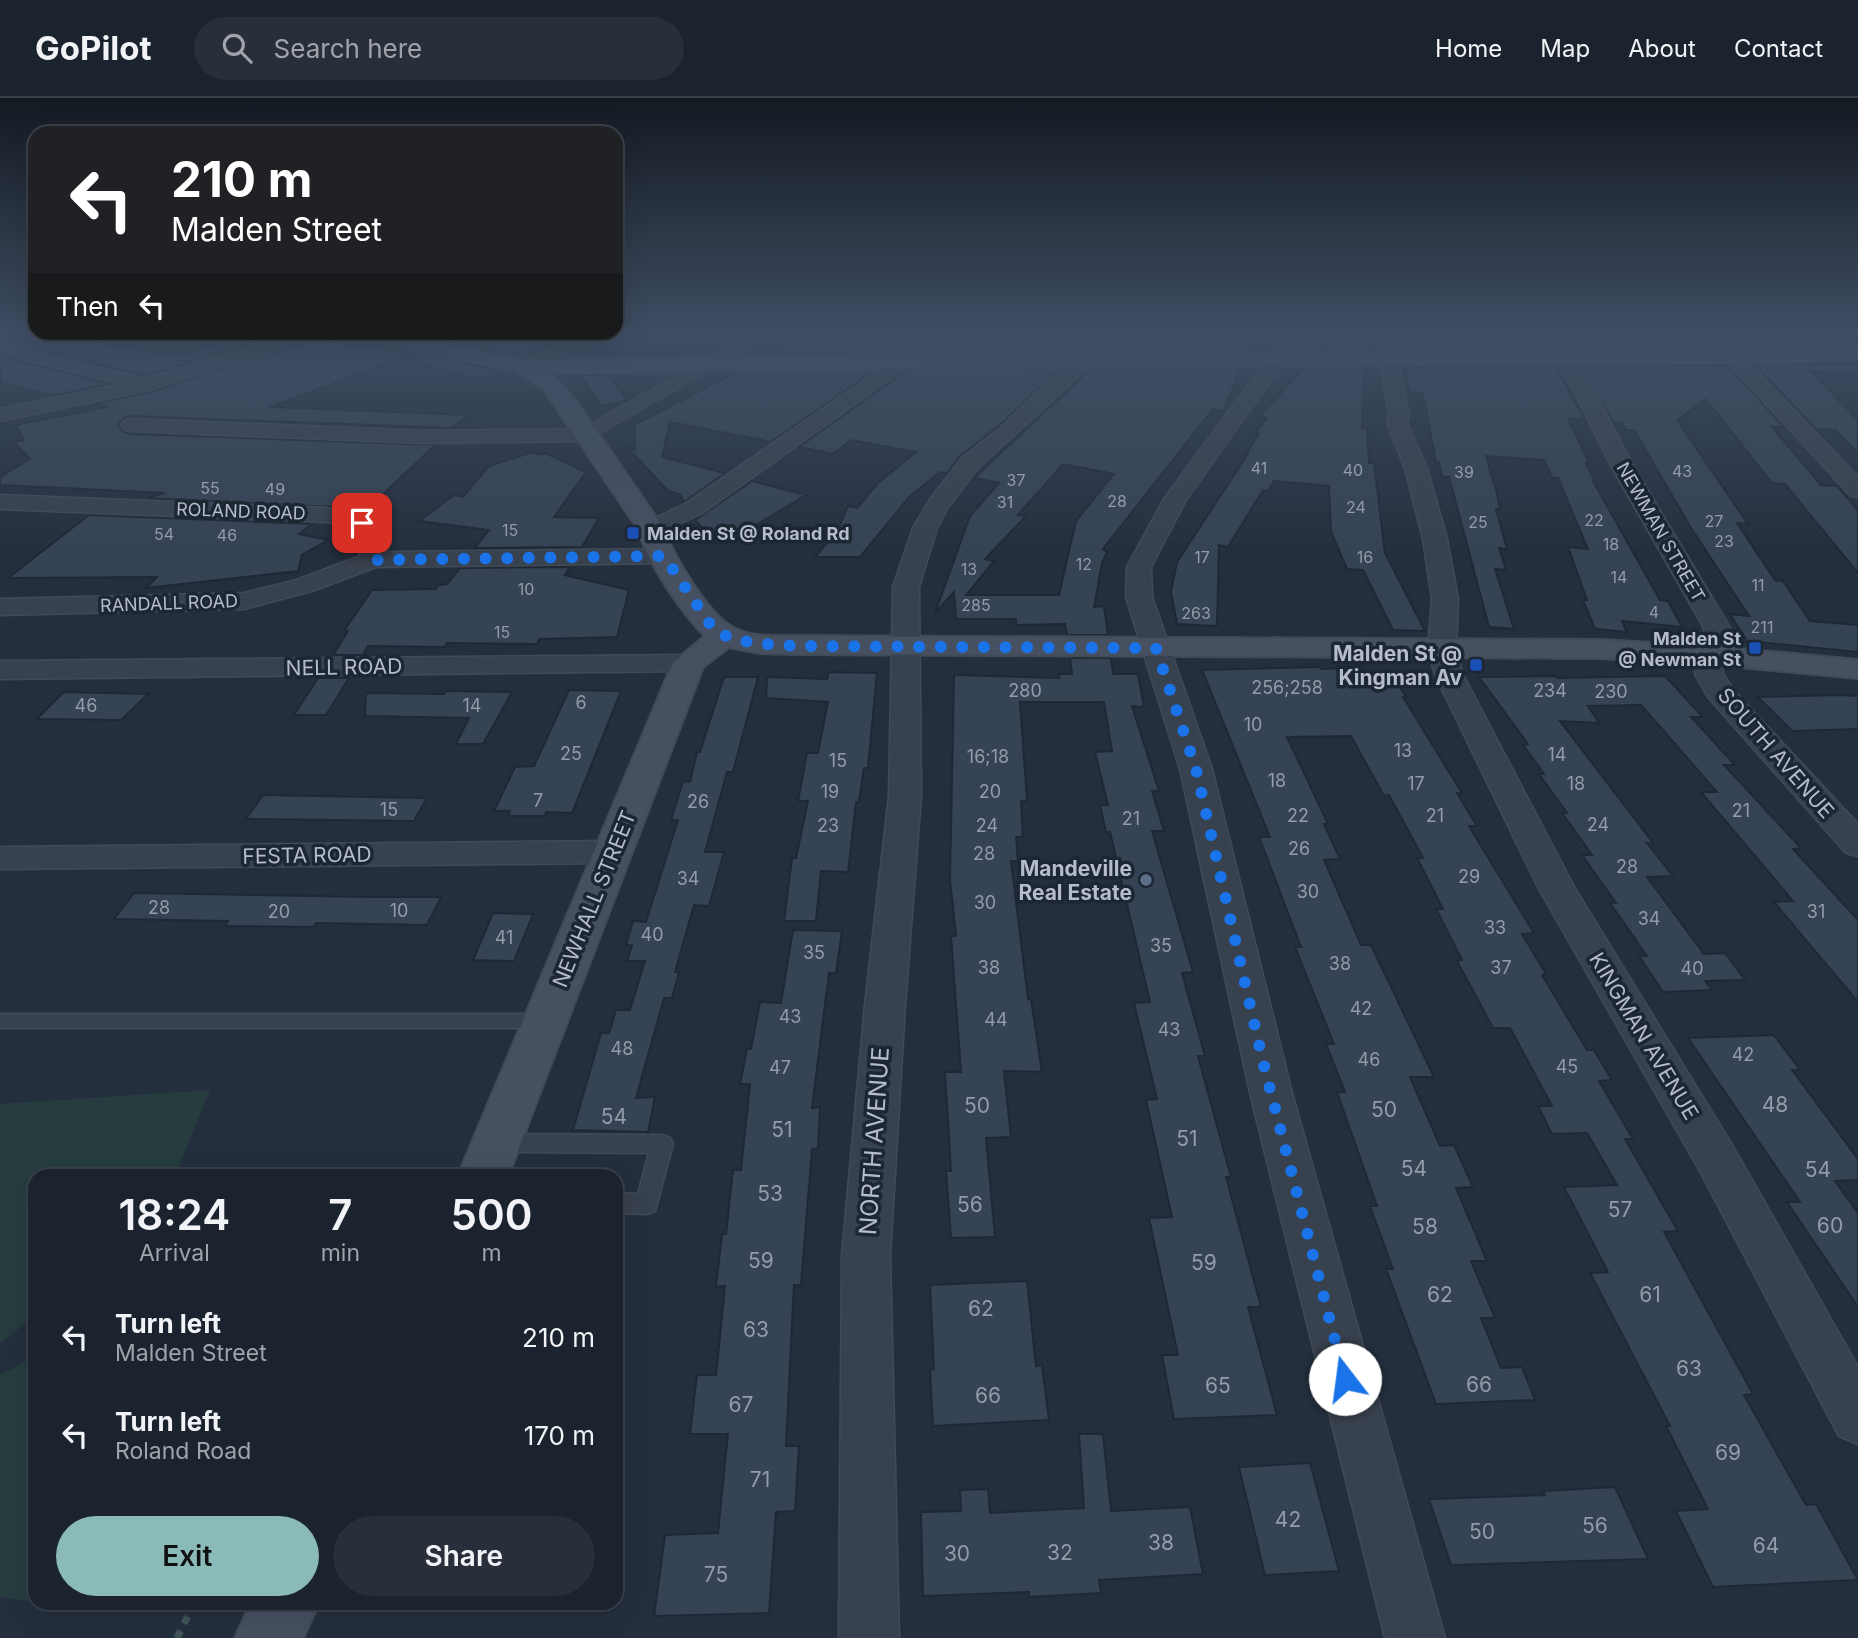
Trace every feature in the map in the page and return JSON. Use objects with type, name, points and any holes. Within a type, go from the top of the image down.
[{"type":"street","points":[[0,415],[40,407]]},
{"type":"street","points":[[566,407],[651,529],[664,556],[709,624],[723,636],[771,645],[1600,649],[1708,655],[1858,669]]},
{"type":"street","points":[[131,425],[423,437],[586,435],[635,407]]},
{"type":"street","points":[[651,529],[693,509],[838,407]]},
{"type":"street","name":"NORTH AVENUE","points":[[869,1638],[866,1256],[885,1005],[905,796],[906,587],[925,528],[937,506],[978,455],[1011,429],[1033,407]]},
{"type":"street","points":[[1241,407],[1175,499],[1139,567],[1139,597],[1196,769],[1271,1093],[1415,1638]]},
{"type":"street","points":[[1397,407],[1397,423],[1416,468],[1434,539],[1445,599],[1442,649]]},
{"type":"street","name":"NEWMAN STREET","points":[[1592,407],[1621,464],[1716,626],[1720,643],[1708,655]]},
{"type":"street","points":[[1779,407],[1858,490]]},
{"type":"street","points":[[0,513],[12,502]]},
{"type":"street","name":"ROLAND ROAD","points":[[12,502],[327,515],[362,523],[373,560]]},
{"type":"street","points":[[373,560],[664,556]]},
{"type":"street","name":"RANDALL ROAD","points":[[0,607],[244,601],[306,585],[373,560]]},
{"type":"street","name":"NEWHALL STREET","points":[[490,1159],[689,663],[723,636]]},
{"type":"street","name":"KINGMAN AVENUE","points":[[1442,649],[1449,675],[1551,878],[1716,1158],[1858,1418]]},
{"type":"street","name":"SOUTH AVENUE","points":[[1708,655],[1709,674],[1723,697],[1858,845]]},
{"type":"street","name":"NELL ROAD","points":[[0,670],[689,663]]},
{"type":"street","name":"FESTA ROAD","points":[[0,858],[614,852]]},
{"type":"street","points":[[268,1638],[282,1610]]},
{"type":"lane","points":[[0,1021],[545,1021]]},
{"type":"lane","points":[[490,1159],[662,1144],[647,1204],[623,1203]]},
{"type":"path","points":[[177,1638],[191,1610]]},
{"type":"green space","points":[[210,1090],[177,1169],[28,1169],[28,1321],[0,1344],[0,1104]]},
{"type":"green space","points":[[28,1361],[28,1601],[0,1597],[0,1375]]},
{"type":"building","points":[[108,407],[270,407],[467,415],[453,428],[131,416],[123,418],[118,425],[123,432],[131,434],[435,445],[376,501],[347,496],[334,507],[147,498],[165,493],[0,485],[0,477],[30,459],[14,442],[24,440],[16,425]]},
{"type":"building","points":[[669,407],[821,407],[771,442],[670,422],[662,457],[725,473],[684,502],[680,494],[668,491],[628,448],[635,450],[634,425]]},
{"type":"building","points":[[856,407],[1019,407],[960,456],[947,473],[940,472],[910,496],[860,557],[815,557],[838,529],[848,506],[857,508],[878,483],[916,452],[851,440],[833,454],[799,447]]},
{"type":"building","points":[[1050,407],[1226,407],[1224,411],[1213,409],[1103,549],[1107,552],[1102,563],[1094,607],[1104,606],[1108,635],[1067,635],[1065,624],[1016,625],[1016,619],[956,619],[954,592],[935,613],[970,516],[999,483],[974,478]],"holes":[[[1063,464],[1114,474],[1076,521],[1059,595],[966,595],[994,561],[985,559],[1026,516],[1018,515]]]},
{"type":"building","points":[[1268,407],[1363,407],[1362,428],[1367,429],[1369,463],[1374,463],[1385,553],[1425,631],[1393,630],[1363,570],[1347,569],[1331,532],[1329,486],[1274,481],[1268,491],[1263,490],[1228,547],[1219,545],[1217,626],[1177,624],[1171,591],[1177,562],[1248,454],[1259,434],[1255,433],[1267,418],[1259,417]]},
{"type":"building","points":[[1425,407],[1578,407],[1585,420],[1568,418],[1589,463],[1586,463],[1593,481],[1660,600],[1668,601],[1682,627],[1622,621],[1627,632],[1595,629],[1583,600],[1587,600],[1568,547],[1588,549],[1558,478],[1552,478],[1544,460],[1486,456],[1497,494],[1500,509],[1496,509],[1507,549],[1499,548],[1506,570],[1495,569],[1514,629],[1489,627],[1449,477],[1442,477],[1439,462],[1436,462]]},
{"type":"building","points":[[1604,407],[1695,407],[1677,420],[1748,524],[1737,523],[1775,580],[1783,581],[1810,621],[1858,625],[1858,652],[1747,641],[1730,614],[1749,616],[1691,528],[1634,430],[1626,430],[1622,423],[1613,422]]},
{"type":"building","points":[[1712,407],[1765,407],[1784,427],[1771,426],[1821,485],[1837,486],[1858,510],[1858,573],[1785,484],[1772,483]]},
{"type":"building","points":[[1795,407],[1845,407],[1858,420],[1858,454],[1836,430],[1816,429]]},
{"type":"building","points":[[533,452],[539,455],[545,453],[586,472],[554,517],[599,518],[582,547],[475,548],[489,530],[419,521],[454,495],[463,497],[489,466]]},
{"type":"building","points":[[752,481],[806,495],[726,543],[717,544],[695,520]]},
{"type":"building","points":[[89,515],[312,524],[299,534],[328,540],[302,555],[298,571],[146,588],[157,577],[8,578]]},
{"type":"building","points":[[570,567],[565,575],[629,590],[617,637],[539,639],[537,644],[368,646],[363,655],[333,655],[348,631],[344,631],[372,590],[436,589],[438,585],[447,584],[460,568]]},
{"type":"building","points":[[1070,658],[1111,658],[1113,674],[1138,674],[1144,707],[1132,706],[1159,791],[1152,791],[1164,831],[1152,831],[1193,972],[1182,973],[1205,1056],[1198,1056],[1231,1177],[1226,1177],[1261,1307],[1248,1307],[1277,1415],[1174,1419],[1162,1355],[1178,1355],[1149,1218],[1172,1217],[1146,1100],[1157,1099],[1134,1003],[1150,1002],[1110,832],[1106,832],[1100,805],[1108,805],[1095,752],[1112,751],[1104,702],[1020,702],[1027,801],[1021,801],[1023,837],[1016,837],[1018,861],[1011,861],[1028,999],[1031,999],[1042,1072],[1004,1071],[1011,1137],[986,1138],[995,1237],[951,1238],[946,1171],[951,1171],[945,1072],[961,1072],[951,936],[956,936],[950,879],[954,675],[1059,678],[1059,674],[1072,674]]},
{"type":"building","points":[[1345,668],[1349,675],[1392,674],[1406,697],[1403,697],[1462,793],[1457,793],[1477,826],[1469,826],[1534,933],[1522,934],[1546,974],[1542,975],[1587,1050],[1594,1050],[1612,1080],[1599,1081],[1633,1139],[1625,1139],[1678,1231],[1664,1232],[1753,1394],[1744,1395],[1806,1505],[1816,1504],[1858,1580],[1713,1587],[1676,1511],[1708,1509],[1666,1426],[1670,1426],[1590,1273],[1608,1272],[1564,1187],[1617,1185],[1587,1133],[1552,1134],[1538,1106],[1552,1106],[1510,1028],[1493,1028],[1457,961],[1462,960],[1436,909],[1443,909],[1417,858],[1423,858],[1389,795],[1384,796],[1351,736],[1287,737],[1328,824],[1324,824],[1340,859],[1324,860],[1361,945],[1371,945],[1434,1077],[1410,1077],[1440,1146],[1454,1145],[1473,1187],[1456,1188],[1487,1261],[1471,1261],[1495,1318],[1481,1318],[1501,1368],[1522,1367],[1535,1400],[1436,1404],[1386,1269],[1393,1269],[1370,1206],[1377,1206],[1337,1092],[1345,1092],[1326,1044],[1334,1044],[1295,947],[1301,947],[1259,837],[1270,837],[1202,670]]},
{"type":"building","points":[[829,672],[877,673],[868,768],[864,768],[859,802],[856,802],[848,872],[821,871],[816,921],[784,921],[792,858],[796,858],[808,801],[798,801],[807,753],[818,753],[828,702],[766,698],[767,677],[827,679]]},
{"type":"building","points":[[1665,676],[1703,717],[1691,717],[1735,765],[1724,765],[1801,848],[1793,849],[1858,920],[1858,1002],[1774,902],[1793,901],[1701,792],[1717,792],[1641,705],[1588,706],[1599,723],[1560,721],[1654,844],[1647,843],[1673,876],[1647,877],[1704,954],[1725,953],[1745,980],[1705,981],[1712,990],[1663,992],[1639,956],[1647,956],[1610,903],[1616,903],[1582,855],[1592,855],[1562,813],[1567,813],[1539,774],[1544,774],[1523,745],[1528,744],[1479,677]]},
{"type":"building","points":[[724,677],[758,677],[733,772],[727,772],[705,852],[724,852],[709,906],[694,905],[675,972],[679,972],[672,998],[664,998],[636,1098],[655,1097],[648,1132],[573,1130],[601,1033],[609,1033],[616,1010],[630,1010],[645,961],[627,961],[632,945],[626,945],[633,921],[646,922],[678,820],[671,820],[683,781],[690,782],[697,752],[700,752]]},
{"type":"building","points":[[318,678],[349,678],[326,715],[294,715]]},
{"type":"building","points":[[569,690],[621,691],[572,813],[546,812],[545,816],[508,816],[510,811],[494,811],[515,767],[534,766]]},
{"type":"building","points":[[446,691],[512,692],[483,744],[456,744],[469,718],[365,716],[366,693],[444,694]]},
{"type":"building","points":[[64,692],[148,694],[121,720],[37,719]]},
{"type":"building","points":[[1858,696],[1858,729],[1792,731],[1758,697]]},
{"type":"building","points":[[263,795],[427,798],[414,821],[246,819]]},
{"type":"building","points":[[134,893],[441,897],[427,925],[316,923],[314,927],[225,926],[228,921],[114,919]]},
{"type":"building","points":[[493,913],[533,914],[514,961],[473,960]]},
{"type":"building","points":[[793,930],[842,931],[836,973],[829,973],[812,1108],[820,1107],[818,1148],[812,1149],[801,1285],[794,1285],[786,1446],[799,1446],[795,1511],[776,1512],[769,1613],[654,1616],[665,1535],[718,1533],[728,1434],[690,1434],[697,1375],[716,1375],[725,1286],[716,1287],[722,1234],[726,1234],[733,1170],[741,1170],[750,1084],[740,1084],[747,1049],[751,1049],[760,1002],[781,1003]]},
{"type":"building","points":[[1774,1035],[1800,1070],[1792,1070],[1858,1159],[1858,1180],[1835,1181],[1858,1213],[1858,1307],[1787,1202],[1800,1202],[1688,1038]]},
{"type":"building","points":[[1027,1281],[1036,1366],[1042,1365],[1049,1420],[933,1426],[930,1370],[934,1369],[930,1285]]},
{"type":"building","points":[[1079,1434],[1103,1434],[1111,1511],[1190,1507],[1203,1574],[1099,1580],[1101,1593],[1029,1597],[1029,1592],[923,1596],[921,1512],[961,1511],[960,1490],[988,1489],[990,1513],[1084,1508]]},
{"type":"building","points":[[1310,1463],[1339,1571],[1265,1575],[1239,1467]]},
{"type":"building","points":[[1615,1487],[1648,1559],[1451,1565],[1429,1499],[1545,1495],[1543,1491]]},
{"type":"place","name":"Malden St @ Roland Rd","points":[[633,533]]},
{"type":"place","name":"Malden St @ Newman St","points":[[1755,648]]},
{"type":"place","name":"Malden St @ Kingman Av","points":[[1476,665]]},
{"type":"place","name":"Mandeville Real Estate","points":[[1146,880]]},
{"type":"route","points":[[362,523],[373,560],[664,556],[714,630],[723,636],[752,643],[799,646],[1156,648],[1196,769],[1263,1062],[1345,1379]]}]
